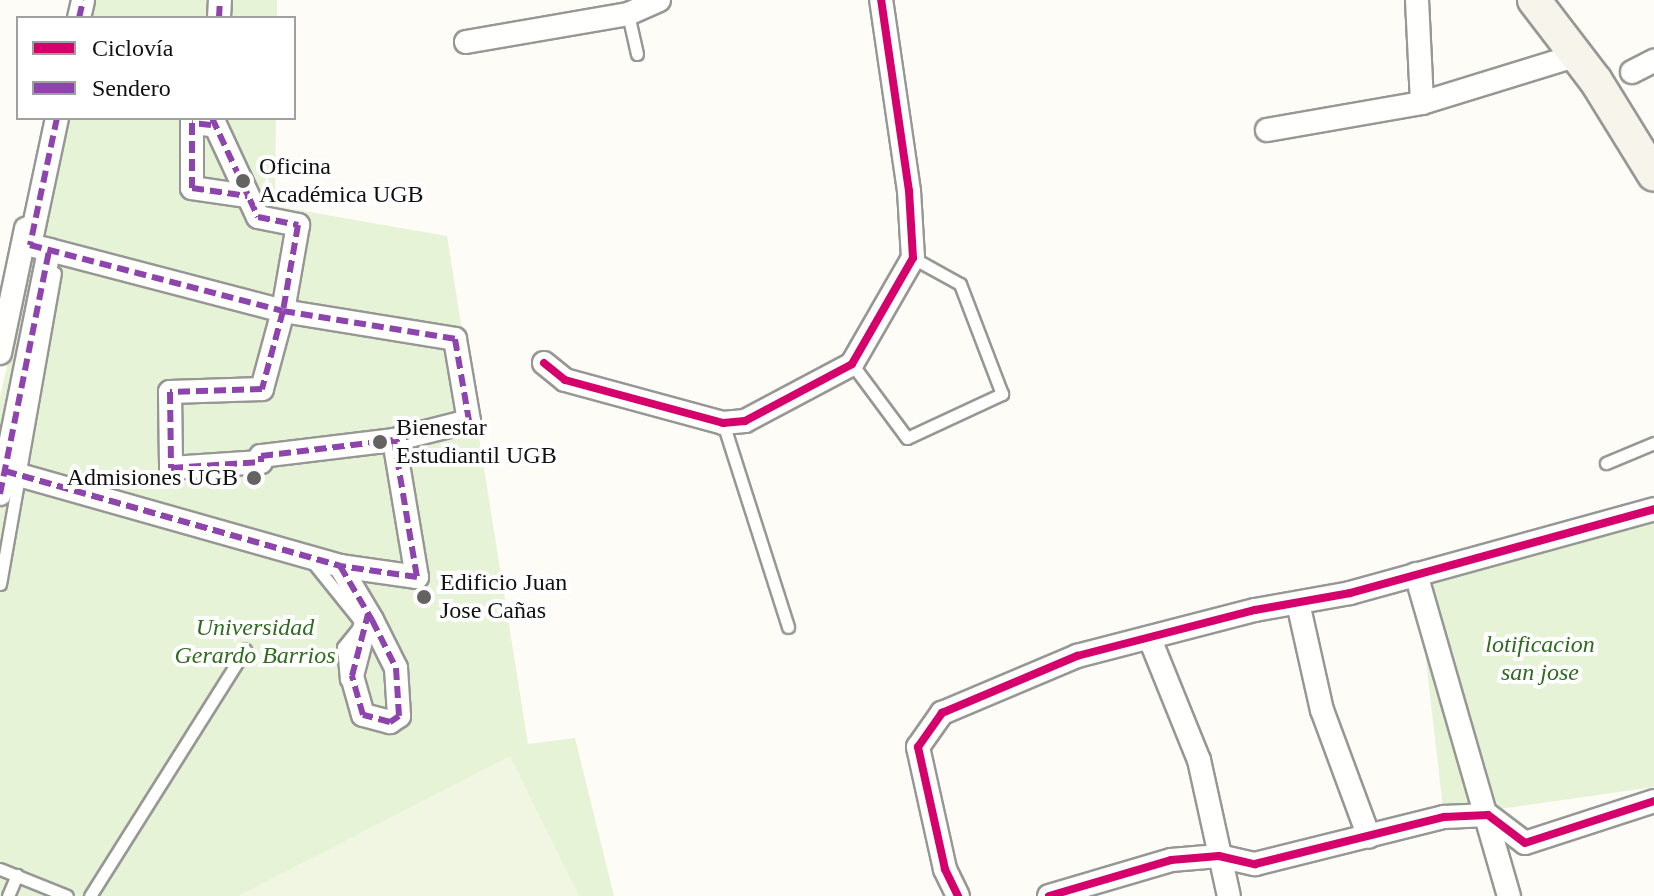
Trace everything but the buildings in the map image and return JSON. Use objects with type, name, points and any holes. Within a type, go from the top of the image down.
[{"type":"street","points":[[466,42],[628,14],[659,0]]},
{"type":"street","points":[[544,363],[565,380],[723,423],[745,421],[852,364],[913,258],[909,191],[881,0]]},
{"type":"street","points":[[1417,0],[1422,103]]},
{"type":"street","points":[[1534,0],[1578,55],[1654,175]]},
{"type":"street","points":[[1267,130],[1422,103],[1578,55]]},
{"type":"street","points":[[1632,72],[1654,61]]},
{"type":"street","points":[[0,353],[49,120]]},
{"type":"street","points":[[57,120],[30,245],[57,255],[283,311],[455,339],[469,421],[394,440],[261,456],[261,462],[171,468],[170,392],[262,389],[283,311],[298,225],[258,217],[212,121],[192,123],[192,188],[247,196]]},
{"type":"street","points":[[57,255],[10,482],[340,566],[417,577],[394,440]]},
{"type":"street","points":[[958,896],[945,869],[918,747],[942,713],[1077,656],[1416,574],[1654,509]]},
{"type":"street","points":[[340,566],[365,621],[396,668],[394,717],[363,715],[352,676],[365,621]]},
{"type":"street","points":[[1416,574],[1509,896]]},
{"type":"street","points":[[1298,603],[1322,710],[1369,837]]},
{"type":"street","points":[[1150,639],[1199,760],[1229,896]]},
{"type":"street","points":[[1049,896],[1171,860],[1219,856],[1255,864],[1444,817],[1488,815],[1525,843],[1654,801]]},
{"type":"lane","points":[[628,14],[637,54]]},
{"type":"lane","points":[[19,263],[57,255]]},
{"type":"lane","points":[[852,364],[907,438],[1002,394],[960,284],[913,258]]},
{"type":"lane","points":[[723,423],[788,627]]},
{"type":"lane","points":[[1606,463],[1654,443]]},
{"type":"lane","points":[[0,584],[10,482],[177,531],[299,558],[319,566],[365,621]]},
{"type":"lane","points":[[90,896],[245,650]]},
{"type":"lane","points":[[0,869],[67,896]]},
{"type":"lane","points":[[8,896],[17,875]]},
{"type":"green space","points":[[90,0],[277,0],[277,16],[86,16]]},
{"type":"green space","name":"Universidad Gerardo Barrios","points":[[63,120],[276,120],[275,206],[447,236],[528,744],[575,738],[614,896],[0,896],[0,397]]},
{"type":"green space","name":"lotificacion san jose","points":[[1654,510],[1654,787],[1444,817],[1416,574]]},
{"type":"green space","points":[[510,756],[579,896],[238,896]]},
{"type":"marked path","points":[[79,16],[83,0]]},
{"type":"marked path","points":[[219,16],[220,0]]},
{"type":"marked path","points":[[57,120],[30,245],[283,311],[455,339],[469,421],[394,440],[417,577],[340,566],[372,620],[396,668],[399,716],[390,722],[363,715],[352,676],[368,614]]},
{"type":"marked path","points":[[213,120],[258,217],[298,225],[283,311],[262,389],[170,392],[171,468],[261,462],[261,456],[394,440]]},
{"type":"marked path","points":[[211,125],[192,123],[192,188],[247,196]]},
{"type":"marked path","points":[[0,494],[49,250]]},
{"type":"marked path","points":[[5,471],[340,566]]},
{"type":"cycle path","points":[[544,363],[565,380],[723,423],[745,421],[852,364],[913,258],[909,191],[881,0]]},
{"type":"cycle path","points":[[958,896],[945,869],[918,747],[942,713],[1077,656],[1255,610],[1350,593],[1654,509]]},
{"type":"cycle path","points":[[1049,896],[1171,860],[1219,856],[1255,864],[1444,817],[1488,815],[1525,843],[1654,801]]},
{"type":"place","name":"Oficina Académica UGB","points":[[243,181]]},
{"type":"place","name":"Bienestar Estudiantil UGB","points":[[380,442]]},
{"type":"place","name":"Admisiones UGB","points":[[254,478]]},
{"type":"place","name":"Edificio Juan Jose Cañas","points":[[424,597]]}]
